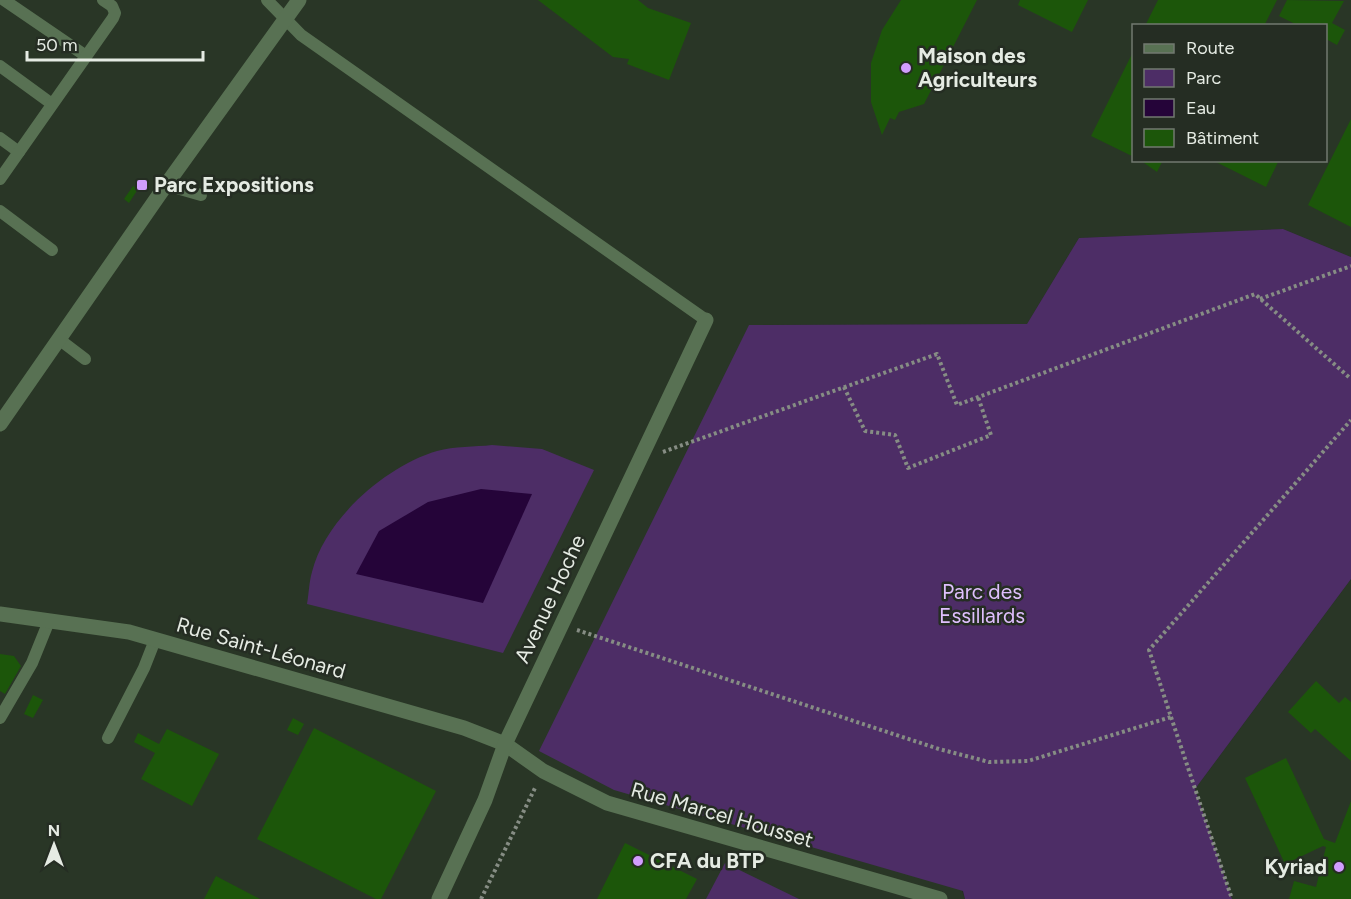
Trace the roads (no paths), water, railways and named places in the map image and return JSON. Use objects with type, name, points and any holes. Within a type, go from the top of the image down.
[{"type":"street","points":[[0,424],[166,185],[299,0]]},
{"type":"street","name":"Avenue Hoche","points":[[438,899],[485,800],[505,744],[706,320]]},
{"type":"street","name":"Rue Saint-Léonard","points":[[0,614],[129,632],[464,728],[505,744]]},
{"type":"street","name":"Rue Marcel Housset","points":[[505,744],[543,771],[607,803],[940,899]]},
{"type":"lane","points":[[4,0],[86,56]]},
{"type":"lane","points":[[0,179],[113,18],[115,13],[112,6],[103,0]]},
{"type":"lane","points":[[267,0],[301,35],[706,320]]},
{"type":"lane","points":[[0,66],[52,104]]},
{"type":"lane","points":[[0,138],[19,152]]},
{"type":"lane","points":[[166,185],[201,195]]},
{"type":"lane","points":[[0,211],[52,250]]},
{"type":"lane","points":[[60,340],[85,359]]},
{"type":"lane","points":[[0,717],[32,663],[49,621]]},
{"type":"lane","points":[[108,738],[144,668],[155,640]]},
{"type":"water","points":[[481,489],[532,494],[483,603],[356,574],[379,531],[428,502]]},
{"type":"place","name":"Maison des Agriculteurs","points":[[906,68]]},
{"type":"place","name":"Parc Expositions","points":[[142,185]]},
{"type":"place","name":"CFA du BTP","points":[[638,861]]},
{"type":"place","name":"Kyriad","points":[[1339,867]]},
{"type":"park label","name":"Parc des Essillards","points":[[982,604]]}]
